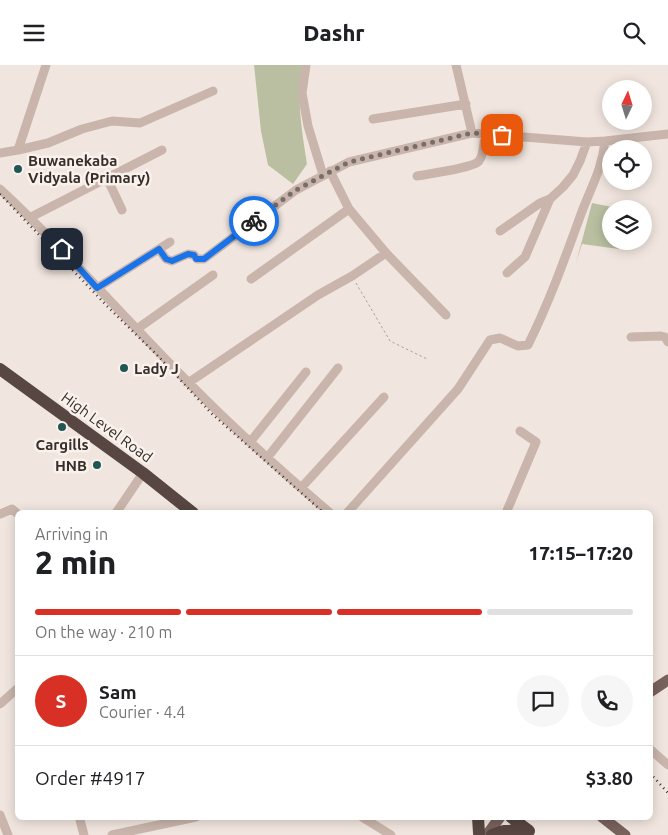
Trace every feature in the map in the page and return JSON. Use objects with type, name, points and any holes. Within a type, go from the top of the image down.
[{"type":"highway","name":"High Level Road","points":[[0,369],[143,473],[189,510]]},
{"type":"highway","points":[[479,820],[481,834]]},
{"type":"highway","points":[[515,820],[531,833]]},
{"type":"highway","points":[[492,835],[504,831],[531,833]]},
{"type":"main road","points":[[653,690],[668,680]]},
{"type":"main road","points":[[481,834],[484,820]]},
{"type":"main road","points":[[481,834],[497,820]]},
{"type":"main road","points":[[606,820],[625,835]]},
{"type":"street","points":[[18,150],[46,65]]},
{"type":"street","points":[[306,65],[302,93],[308,126],[326,173],[349,209],[386,253],[446,315]]},
{"type":"street","points":[[456,65],[472,133]]},
{"type":"street","points":[[0,153],[48,143],[82,129],[112,121],[140,123],[213,91]]},
{"type":"street","points":[[373,119],[466,104]]},
{"type":"street","points":[[159,249],[166,259],[172,261],[188,254],[194,255],[196,259],[204,259],[296,190],[349,162],[472,133],[602,141]]},
{"type":"street","points":[[417,176],[478,163],[482,156],[485,134]]},
{"type":"street","points":[[613,140],[668,134]]},
{"type":"street","points":[[500,231],[540,203],[550,199],[563,187],[573,175],[587,141]]},
{"type":"street","points":[[31,217],[162,149]]},
{"type":"street","points":[[350,510],[458,389],[490,340],[500,338],[518,346],[528,345],[544,314],[602,162]]},
{"type":"street","points":[[107,178],[122,210]]},
{"type":"street","points":[[0,189],[31,217],[188,383],[327,510]]},
{"type":"street","points":[[507,273],[525,257],[550,199]]},
{"type":"street","points":[[251,279],[349,209]]},
{"type":"street","points":[[97,288],[170,242]]},
{"type":"street","points":[[188,383],[318,295],[352,276],[386,253]]},
{"type":"street","points":[[137,329],[214,275]]},
{"type":"street","points":[[631,337],[662,336],[668,342]]},
{"type":"street","points":[[268,458],[338,368]]},
{"type":"street","points":[[251,441],[306,371]]},
{"type":"street","points":[[301,488],[384,397]]},
{"type":"street","points":[[507,510],[536,442],[520,431]]},
{"type":"street","points":[[118,510],[143,473]]},
{"type":"street","points":[[0,514],[12,509],[15,512]]},
{"type":"street","points":[[0,704],[15,690]]},
{"type":"street","points":[[653,752],[668,765]]},
{"type":"street","points":[[0,815],[8,835]]},
{"type":"street","points":[[80,820],[84,835]]},
{"type":"street","points":[[112,835],[182,820]]},
{"type":"street","points":[[367,820],[392,835]]},
{"type":"path","points":[[352,276],[390,341],[427,359]]},
{"type":"green space","points":[[254,65],[302,65],[300,102],[307,164],[293,184],[268,165],[261,131]]},
{"type":"green space","points":[[592,203],[602,205],[602,247],[582,244],[576,263]]},
{"type":"railway","points":[[0,194],[211,413],[321,510]]},
{"type":"railway","points":[[653,776],[668,793]]},
{"type":"way so far","points":[[254,221],[296,190],[349,162],[472,133],[502,135]]},
{"type":"place","name":"Buwanekaba Vidyala (Primary)","points":[[18,169]]},
{"type":"place","name":"Lady J","points":[[124,368]]},
{"type":"place","name":"Cargills","points":[[62,427]]},
{"type":"place","name":"HNB","points":[[97,465]]},
{"type":"route","points":[[62,249],[97,288],[159,249],[166,259],[172,261],[188,254],[194,255],[196,259],[204,259],[254,221]]}]
